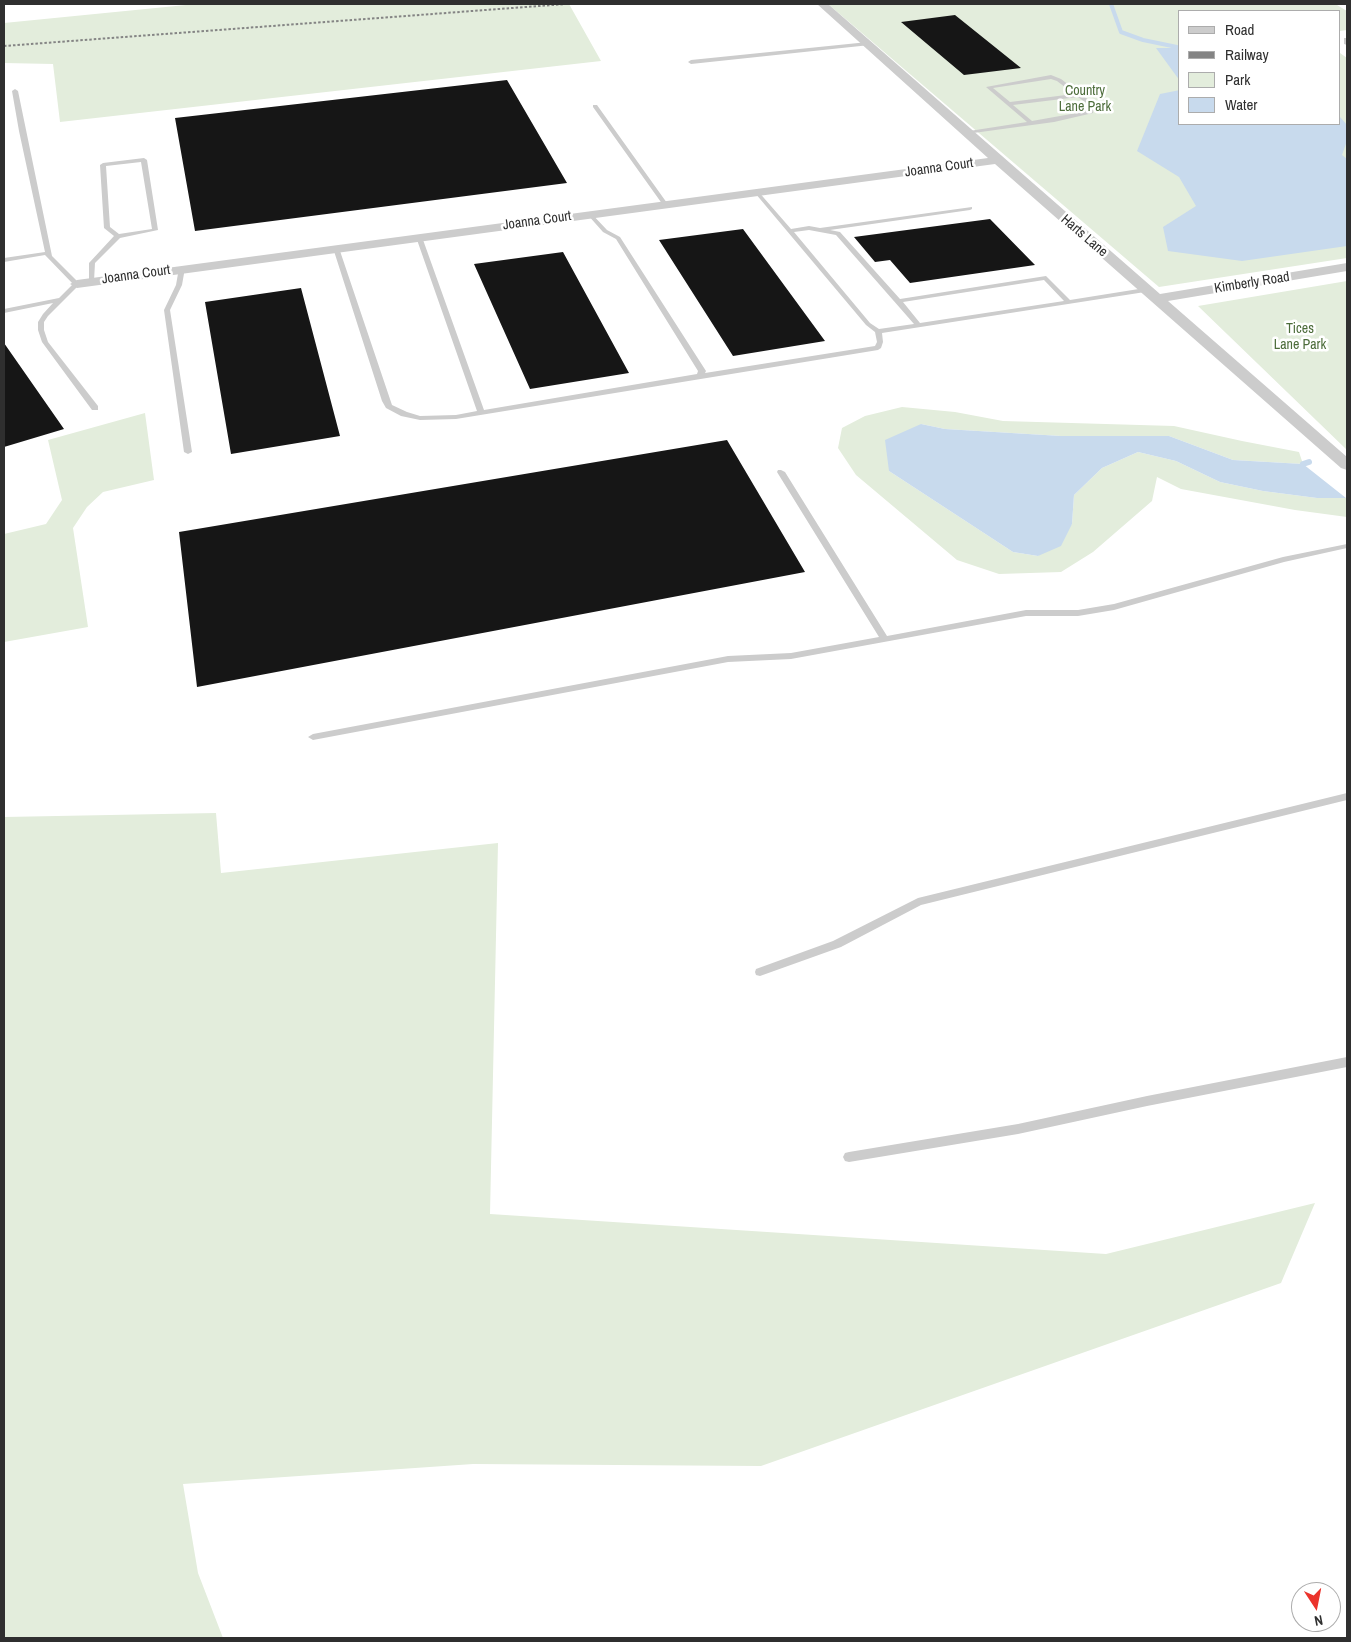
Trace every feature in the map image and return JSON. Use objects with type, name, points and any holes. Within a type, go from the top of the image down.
[{"type":"street","name":"Harts Lane","points":[[822,4],[1145,290],[1347,465]]},
{"type":"street","name":"Joanna Court","points":[[84,282],[998,160]]},
{"type":"street","name":"Kimberly Road","points":[[1156,299],[1347,267]]},
{"type":"lane","points":[[1347,39],[1347,44]]},
{"type":"lane","points":[[691,62],[868,44]]},
{"type":"lane","points":[[966,132],[1031,123],[1091,112],[1092,105],[1059,80],[1051,77],[989,86],[1031,123]]},
{"type":"lane","points":[[15,91],[49,257],[84,282]]},
{"type":"lane","points":[[1010,104],[1079,95]]},
{"type":"lane","points":[[595,106],[665,204]]},
{"type":"lane","points":[[95,408],[44,342],[42,322],[45,315],[60,300],[84,282],[92,263],[118,236],[156,230],[144,160],[103,165],[107,228],[118,236]]},
{"type":"lane","points":[[336,248],[389,406],[404,414],[420,418],[448,418],[481,413],[878,348],[880,337],[878,331],[868,324],[757,192]]},
{"type":"lane","points":[[822,229],[970,208]]},
{"type":"lane","points":[[590,214],[605,231],[618,238],[702,372],[700,376]]},
{"type":"lane","points":[[790,231],[809,228],[838,233],[919,326]]},
{"type":"lane","points":[[419,237],[481,413]]},
{"type":"lane","points":[[4,260],[48,252]]},
{"type":"lane","points":[[182,268],[179,285],[166,310],[188,452]]},
{"type":"lane","points":[[898,301],[1046,278],[1069,302]]},
{"type":"lane","points":[[878,331],[1145,290]]},
{"type":"lane","points":[[4,311],[60,300]]},
{"type":"lane","points":[[781,472],[885,640]]},
{"type":"lane","points":[[313,737],[728,659],[791,656],[1026,613],[1078,613],[1114,607],[1283,560],[1347,546]]},
{"type":"lane","points":[[760,972],[837,944],[918,902],[1347,796]]},
{"type":"lane","points":[[849,1157],[1018,1129],[1147,1101],[1347,1062]]},
{"type":"green space","points":[[196,4],[569,4],[601,61],[60,122],[53,64],[4,63],[4,23]]},
{"type":"green space","name":"Country Lane Park","points":[[828,4],[1347,4],[1337,5],[1347,11],[1347,30],[1341,31],[1341,10],[1178,10],[1178,125],[1341,125],[1341,54],[1347,58],[1347,258],[1159,287]]},
{"type":"green space","name":"Tices Lane Park","points":[[1347,281],[1347,450],[1198,306]]},
{"type":"green space","points":[[902,407],[955,412],[1003,421],[1174,426],[1299,452],[1303,464],[1233,460],[1169,436],[1061,436],[945,429],[921,424],[889,471],[1013,552],[1038,556],[1072,524],[1074,495],[1102,468],[1138,452],[1176,461],[1220,482],[1263,491],[1317,498],[1346,498],[1347,517],[1295,510],[1181,489],[1157,477],[1152,501],[1093,552],[1061,572],[999,574],[957,560],[856,475],[838,448],[842,428],[865,416]]},
{"type":"green space","points":[[145,413],[154,480],[103,492],[87,507],[73,528],[88,627],[4,642],[4,534],[46,524],[62,500],[48,440]]},
{"type":"green space","points":[[216,813],[221,873],[498,843],[490,1214],[1106,1254],[1315,1203],[1281,1283],[761,1466],[473,1464],[183,1484],[198,1573],[223,1638],[4,1638],[4,817]]},
{"type":"water","points":[[1156,48],[1178,48],[1178,78]]},
{"type":"water","points":[[1178,90],[1178,125],[1341,125],[1341,118],[1347,125],[1347,141],[1342,155],[1347,159],[1347,246],[1242,261],[1168,251],[1163,227],[1196,206],[1179,177],[1137,151],[1160,94]]},
{"type":"water","points":[[921,424],[945,429],[1061,436],[1169,436],[1233,460],[1303,464],[1346,498],[1317,498],[1263,491],[1220,482],[1176,461],[1138,452],[1102,468],[1074,495],[1072,524],[1061,546],[1038,556],[1013,552],[889,471],[885,440]]},
{"type":"building","points":[[955,15],[1021,68],[964,75],[901,22]]},
{"type":"building","points":[[507,80],[567,183],[195,231],[175,118]]},
{"type":"building","points":[[990,219],[1035,265],[910,283],[890,260],[875,262],[854,237]]},
{"type":"building","points":[[743,229],[825,341],[733,356],[659,240]]},
{"type":"building","points":[[563,252],[629,373],[530,389],[474,264]]},
{"type":"building","points":[[301,288],[340,436],[231,454],[205,302]]},
{"type":"building","points":[[4,343],[64,429],[4,447]]},
{"type":"building","points":[[727,440],[805,572],[197,687],[179,532]]},
{"type":"waterway","points":[[1111,4],[1121,32],[1143,40],[1177,47]]},
{"type":"waterway","points":[[1303,464],[1309,462]]},
{"type":"railway","points":[[4,46],[566,4]]}]
